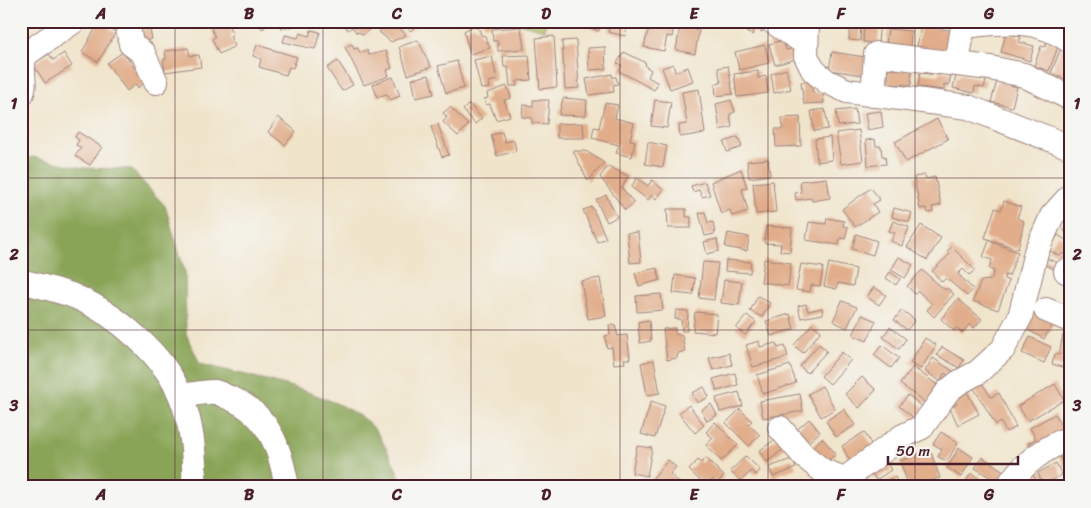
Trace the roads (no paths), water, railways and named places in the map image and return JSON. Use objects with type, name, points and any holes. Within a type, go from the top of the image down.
[{"type":"street","points":[[21,95],[24,81],[23,60],[26,54],[74,21]]},
{"type":"street","points":[[127,21],[131,44],[143,53],[156,82]]},
{"type":"street","points":[[772,21],[806,33],[806,56],[813,70],[826,81],[847,91],[968,106],[1070,147]]},
{"type":"street","points":[[957,64],[963,26],[1024,22],[1037,24],[1070,41]]},
{"type":"street","points":[[873,94],[876,54],[1024,75],[1070,98]]},
{"type":"street","points":[[1037,210],[1070,177]]},
{"type":"street","points":[[780,428],[809,461],[843,483],[902,436],[922,427],[948,391],[978,372],[1003,349],[1020,317],[1036,252],[1045,231],[1057,208],[1070,196]]},
{"type":"street","points":[[21,281],[76,296],[112,316],[146,346],[166,370],[181,396],[191,438],[194,487]]},
{"type":"street","points":[[1046,310],[1070,320]]},
{"type":"street","points":[[181,396],[215,392],[238,402],[254,412],[267,425],[276,444],[287,487]]},
{"type":"street","points":[[1008,487],[1016,473],[1058,443],[1070,438]]}]
